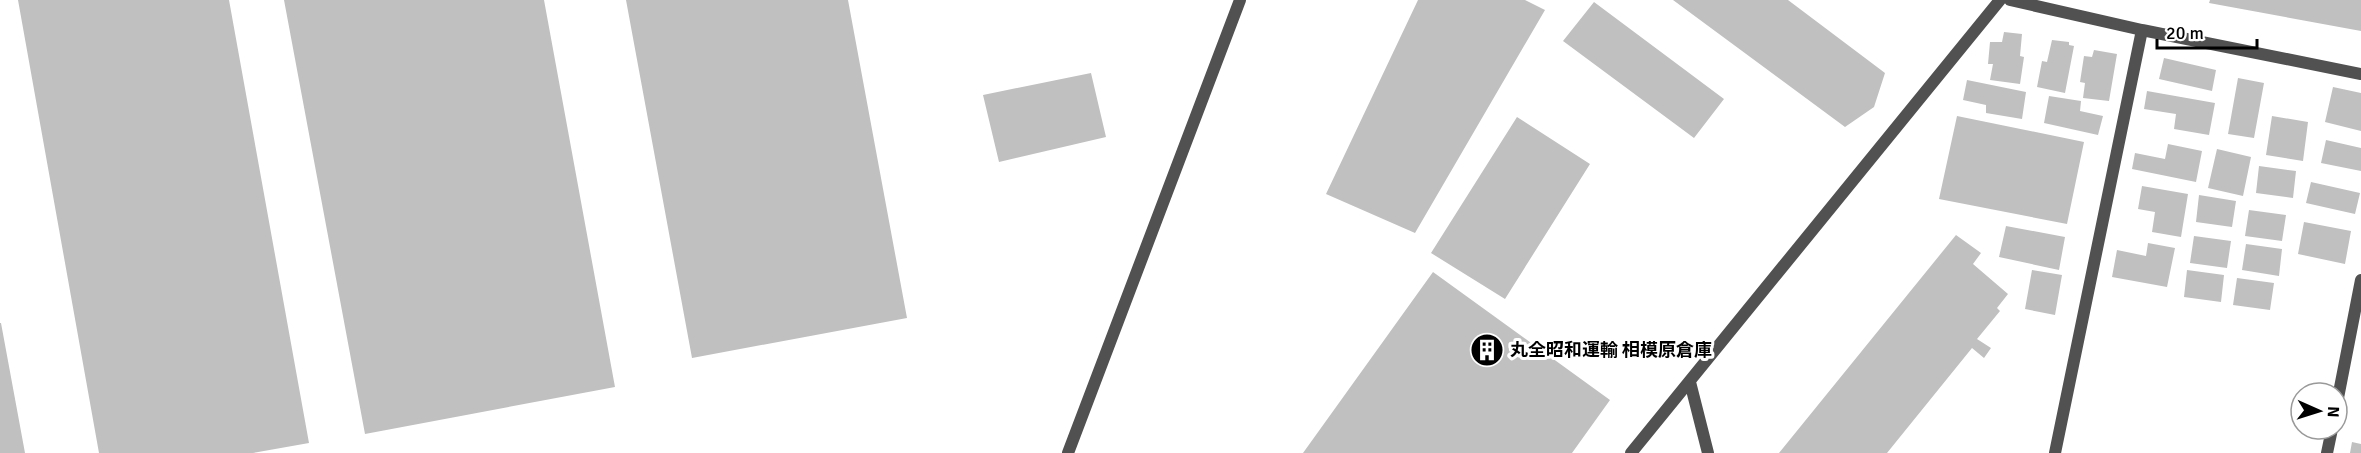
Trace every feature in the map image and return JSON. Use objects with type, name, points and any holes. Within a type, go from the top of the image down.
[{"type":"street","points":[[1068,453],[1240,0]]},
{"type":"street","points":[[1631,453],[2000,0]]},
{"type":"street","points":[[2010,0],[2142,30],[2361,74]]},
{"type":"street","points":[[2055,453],[2142,30]]},
{"type":"street","points":[[2341,381],[2361,280]]},
{"type":"street","points":[[1690,382],[1708,453]]},
{"type":"building","points":[[18,0],[229,0],[309,443],[253,453],[99,453]]},
{"type":"building","points":[[284,0],[544,0],[615,387],[365,434]]},
{"type":"building","points":[[626,0],[848,0],[907,318],[692,358]]},
{"type":"building","points":[[1418,0],[1525,0],[1545,10],[1415,233],[1326,194]]},
{"type":"building","points":[[1673,0],[1788,0],[1885,73],[1874,107],[1845,127]]},
{"type":"building","points":[[2210,0],[2361,0],[2361,31],[2209,3]]},
{"type":"building","points":[[1594,2],[1724,99],[1694,138],[1563,41]]},
{"type":"building","points":[[2004,32],[2022,34],[2020,56],[2024,57],[2020,84],[1990,80],[1993,64],[1988,64],[1990,42],[2002,42]]},
{"type":"building","points":[[2052,40],[2069,42],[2069,45],[2074,46],[2065,93],[2037,87],[2042,61],[2047,62]]},
{"type":"building","points":[[2094,50],[2117,54],[2109,101],[2083,98],[2085,83],[2080,82],[2084,56],[2092,57]]},
{"type":"building","points":[[2164,58],[2216,70],[2212,91],[2159,79]]},
{"type":"building","points":[[1091,73],[1106,137],[999,162],[983,95]]},
{"type":"building","points":[[2238,78],[2264,83],[2254,138],[2228,134]]},
{"type":"building","points":[[1967,80],[2026,92],[2022,119],[1986,113],[1986,105],[1963,100]]},
{"type":"building","points":[[2333,87],[2361,93],[2361,131],[2325,122]]},
{"type":"building","points":[[2147,91],[2215,103],[2209,135],[2174,129],[2176,114],[2144,109]]},
{"type":"building","points":[[2049,96],[2081,101],[2080,111],[2103,116],[2098,135],[2044,123]]},
{"type":"building","points":[[1957,116],[2084,142],[2067,224],[1939,199]]},
{"type":"building","points":[[2272,116],[2308,122],[2303,161],[2266,155]]},
{"type":"building","points":[[1517,117],[1590,164],[1505,299],[1431,253]]},
{"type":"building","points":[[2326,140],[2361,148],[2361,171],[2321,163]]},
{"type":"building","points":[[2168,144],[2202,151],[2196,182],[2132,169],[2135,153],[2165,159]]},
{"type":"building","points":[[2217,149],[2251,157],[2243,196],[2208,188]]},
{"type":"building","points":[[2259,166],[2296,171],[2293,198],[2256,193]]},
{"type":"building","points":[[2311,182],[2360,193],[2355,214],[2306,203]]},
{"type":"building","points":[[2142,186],[2188,194],[2181,237],[2152,232],[2155,212],[2138,209]]},
{"type":"building","points":[[2199,195],[2236,201],[2232,227],[2196,222]]},
{"type":"building","points":[[2249,210],[2286,215],[2282,241],[2245,236]]},
{"type":"building","points":[[2304,222],[2351,231],[2345,264],[2298,254]]},
{"type":"building","points":[[2006,226],[2065,237],[2059,270],[1999,257]]},
{"type":"building","points":[[1956,235],[1981,253],[1973,264],[2008,294],[1997,308],[2000,311],[1977,339],[1991,348],[1984,358],[1972,348],[1887,453],[1779,453]]},
{"type":"building","points":[[2194,236],[2231,241],[2227,268],[2190,263]]},
{"type":"building","points":[[2148,243],[2175,248],[2167,287],[2112,277],[2117,250],[2146,256]]},
{"type":"building","points":[[2246,244],[2282,249],[2279,276],[2242,270]]},
{"type":"building","points":[[2032,270],[2062,275],[2055,315],[2025,309]]},
{"type":"building","points":[[2187,270],[2224,275],[2221,302],[2184,297]]},
{"type":"building","name":"丸全昭和運輸 相模原倉庫","points":[[1433,272],[1610,400],[1572,453],[1303,453]]},
{"type":"building","points":[[2237,278],[2274,283],[2270,310],[2233,305]]},
{"type":"building","points":[[1,323],[25,453],[0,453]]},
{"type":"building","points":[[2352,442],[2361,444],[2361,453],[2350,453]]},
{"type":"place","name":"丸全昭和運輸 相模原倉庫","points":[[1487,350]]}]
